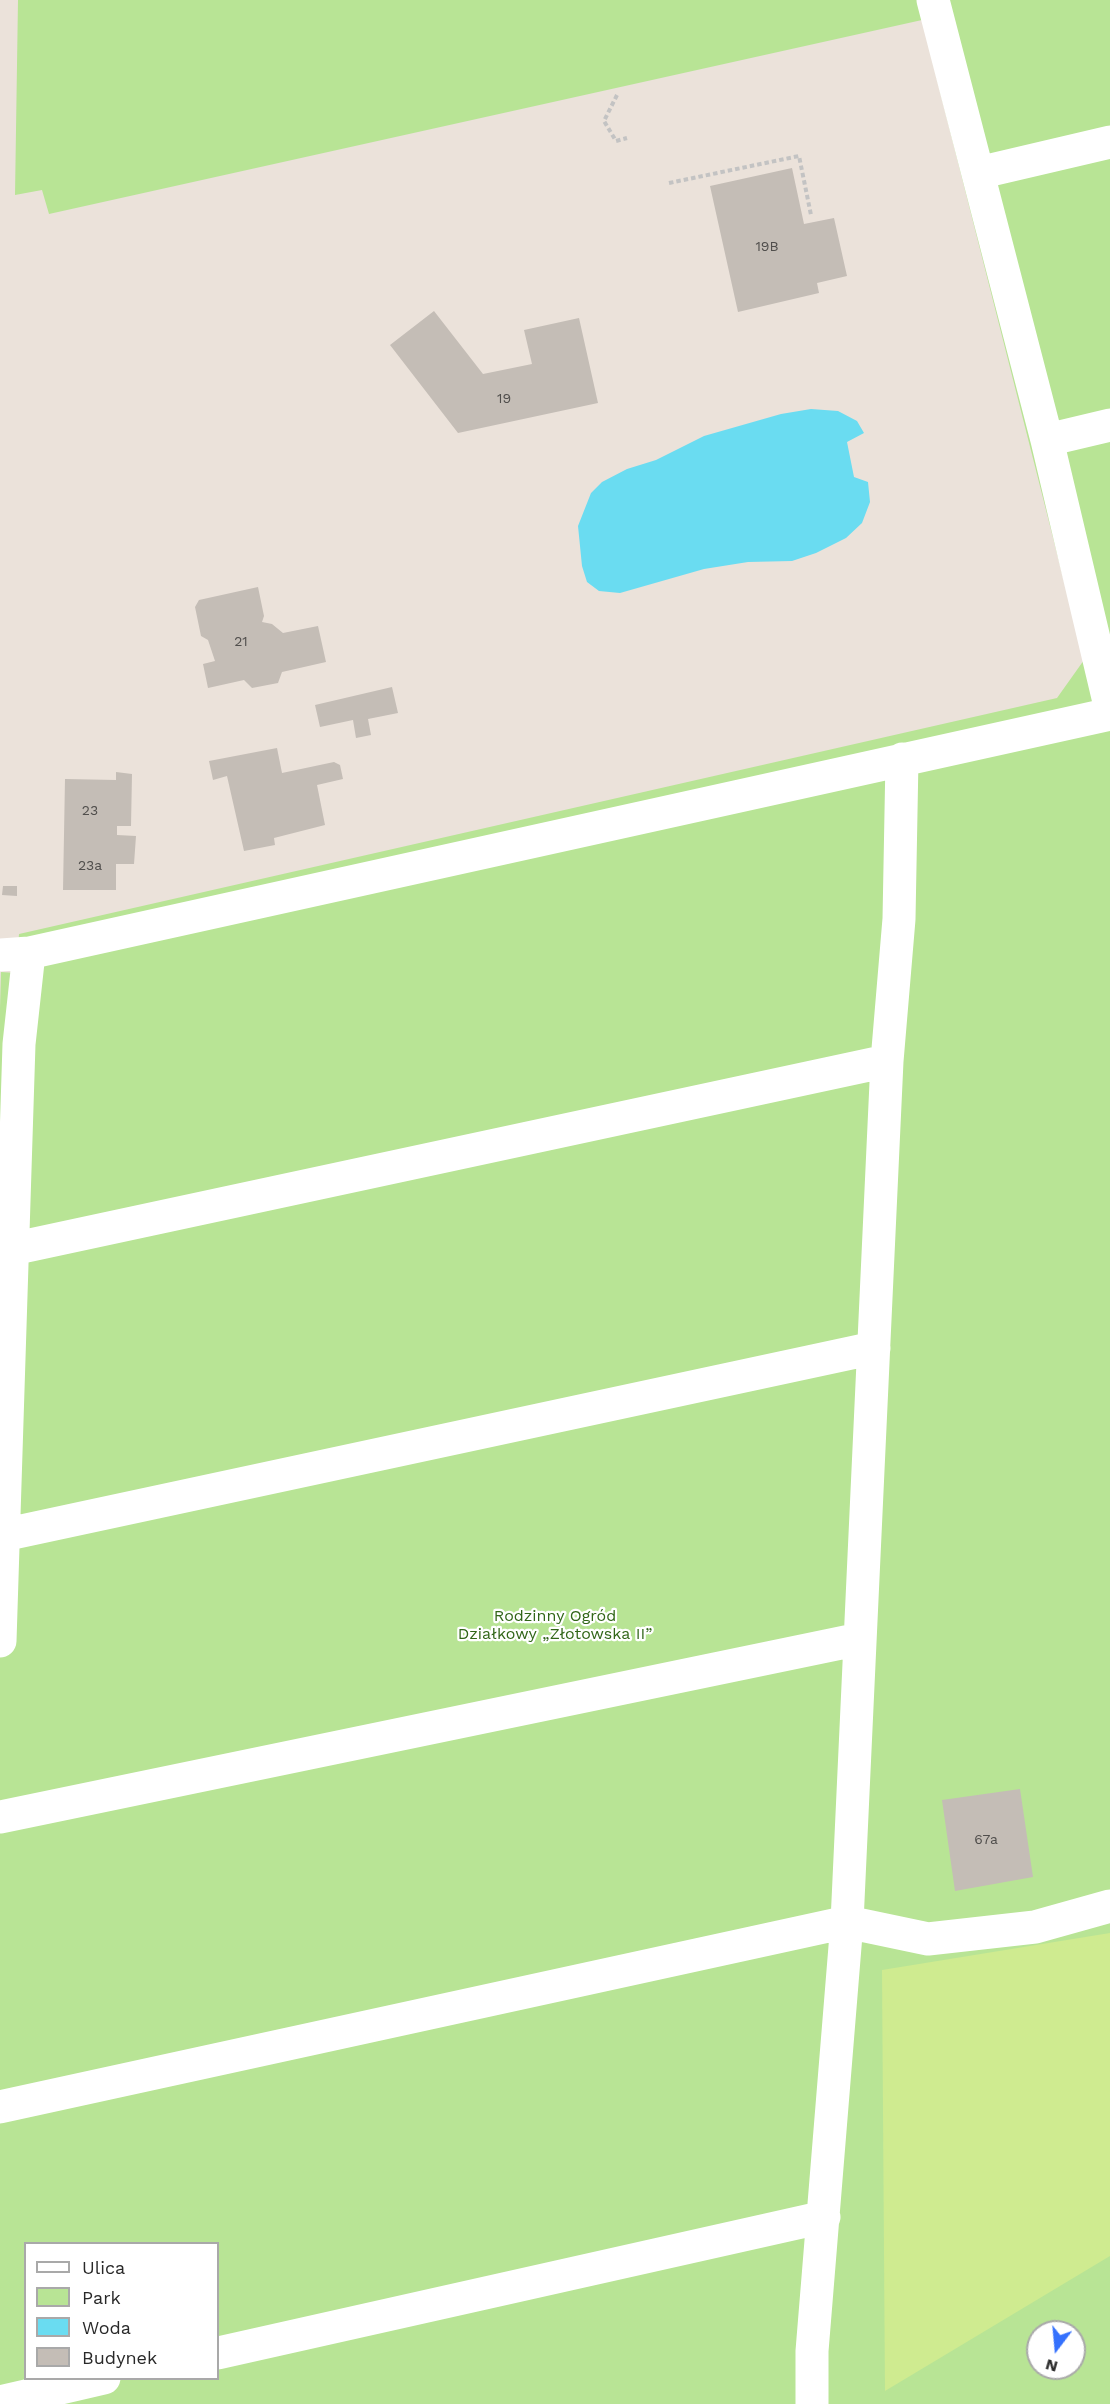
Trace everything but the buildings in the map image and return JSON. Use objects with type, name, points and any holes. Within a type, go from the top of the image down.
[{"type":"street","points":[[933,0],[1047,440],[1110,706]]},
{"type":"street","points":[[978,173],[1110,142]]},
{"type":"street","points":[[1047,440],[1110,425]]},
{"type":"street","points":[[0,1641],[19,1044],[15,954],[1110,714]]},
{"type":"street","points":[[812,2404],[812,2351],[847,1922],[888,1060],[898,919],[902,759]]},
{"type":"street","points":[[12,1248],[888,1060]]},
{"type":"street","points":[[3,1535],[874,1348]]},
{"type":"street","points":[[0,1818],[860,1639]]},
{"type":"street","points":[[0,2107],[847,1922],[928,1938],[1035,1927],[1110,1906]]},
{"type":"street","points":[[219,2353],[824,2217]]},
{"type":"street","points":[[0,2402],[99,2380]]},
{"type":"path","points":[[617,95],[604,121],[616,141],[627,138]]},
{"type":"path","points":[[669,183],[799,156],[811,215]]},
{"type":"green space","name":"Rodzinny Ogród Działkowy „Złotowska II”","points":[[18,0],[1110,0],[1110,2404],[0,2404],[0,1008],[1,972],[16,973],[19,934],[1057,698],[1084,660],[922,20],[49,214],[42,190],[15,195]]},
{"type":"green space","points":[[1110,1933],[1110,2256],[885,2391],[882,1970]]},
{"type":"water","points":[[811,409],[838,411],[857,421],[864,433],[847,442],[854,477],[868,482],[870,502],[862,523],[846,538],[816,553],[792,561],[748,562],[704,569],[620,593],[599,591],[587,582],[582,566],[578,526],[591,493],[602,482],[627,469],[656,460],[704,436],[781,414]]}]
